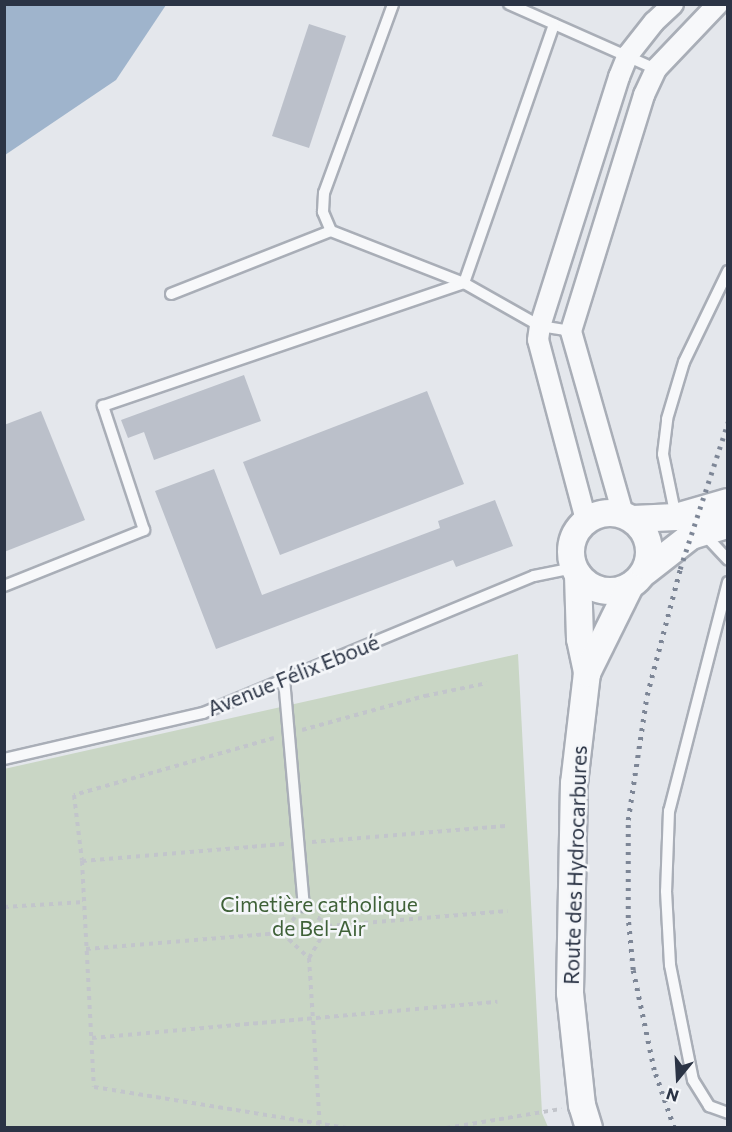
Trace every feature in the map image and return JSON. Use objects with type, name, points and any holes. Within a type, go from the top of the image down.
[{"type":"street","points":[[586,520],[538,340],[540,326],[628,55],[654,22],[673,4]]},
{"type":"street","points":[[637,579],[650,549],[648,538],[628,517],[572,331],[599,233],[656,69],[718,4]]},
{"type":"street","points":[[728,502],[676,517],[628,517],[610,512],[586,520],[572,542],[576,571],[587,583],[608,591],[637,579],[676,545],[702,532],[728,525]]},
{"type":"street","name":"Route des Hydrocarbures","points":[[576,571],[580,639],[587,673],[574,783],[569,908],[570,993],[585,1116]]},
{"type":"street","name":"Route des Hydrocarbures","points":[[587,673],[637,579]]},
{"type":"lane","points":[[331,231],[323,212],[324,193],[393,4]]},
{"type":"lane","points":[[509,4],[656,69]]},
{"type":"lane","points":[[464,282],[554,24]]},
{"type":"lane","points":[[171,294],[331,231],[464,282],[540,326],[572,331]]},
{"type":"lane","points":[[676,517],[663,454],[667,419],[684,362],[728,271]]},
{"type":"lane","points":[[4,586],[144,530],[103,406],[464,282]]},
{"type":"lane","points":[[702,532],[728,560]]},
{"type":"lane","name":"Avenue Félix Eboué","points":[[4,759],[203,713],[534,576],[576,571]]},
{"type":"lane","points":[[727,588],[669,811],[666,891],[670,965],[693,1080],[709,1106],[728,1113]]},
{"type":"lane","points":[[284,679],[304,906]]},
{"type":"path","points":[[347,1128],[320,1126],[94,1087],[84,902],[74,795],[425,696],[487,683]]},
{"type":"path","points":[[4,907],[84,902]]},
{"type":"path","points":[[86,949],[282,933],[304,906],[328,926],[507,911]]},
{"type":"path","points":[[320,1126],[309,958],[328,926]]},
{"type":"path","points":[[282,933],[309,958]]},
{"type":"path","points":[[92,1038],[497,1002]]},
{"type":"path","points":[[446,1128],[585,1116]]},
{"type":"green space","name":"Cimetière catholique de Bel-Air","points":[[518,654],[542,1113],[548,1127],[5,1127],[4,769]]},
{"type":"water","points":[[5,4],[166,5],[116,80],[5,155]]},
{"type":"building","points":[[309,24],[346,36],[309,148],[272,136]]},
{"type":"building","points":[[244,375],[261,421],[154,460],[144,432],[128,438],[121,420]]},
{"type":"building","points":[[427,391],[464,484],[280,555],[243,462]]},
{"type":"building","points":[[41,411],[85,520],[4,552],[4,425]]},
{"type":"building","points":[[214,469],[262,595],[440,528],[438,521],[495,500],[513,546],[456,567],[453,560],[216,649],[155,491]]},
{"type":"railway","points":[[674,1128],[654,1070],[633,970],[628,918],[628,820],[647,695],[680,569],[728,422]]}]
